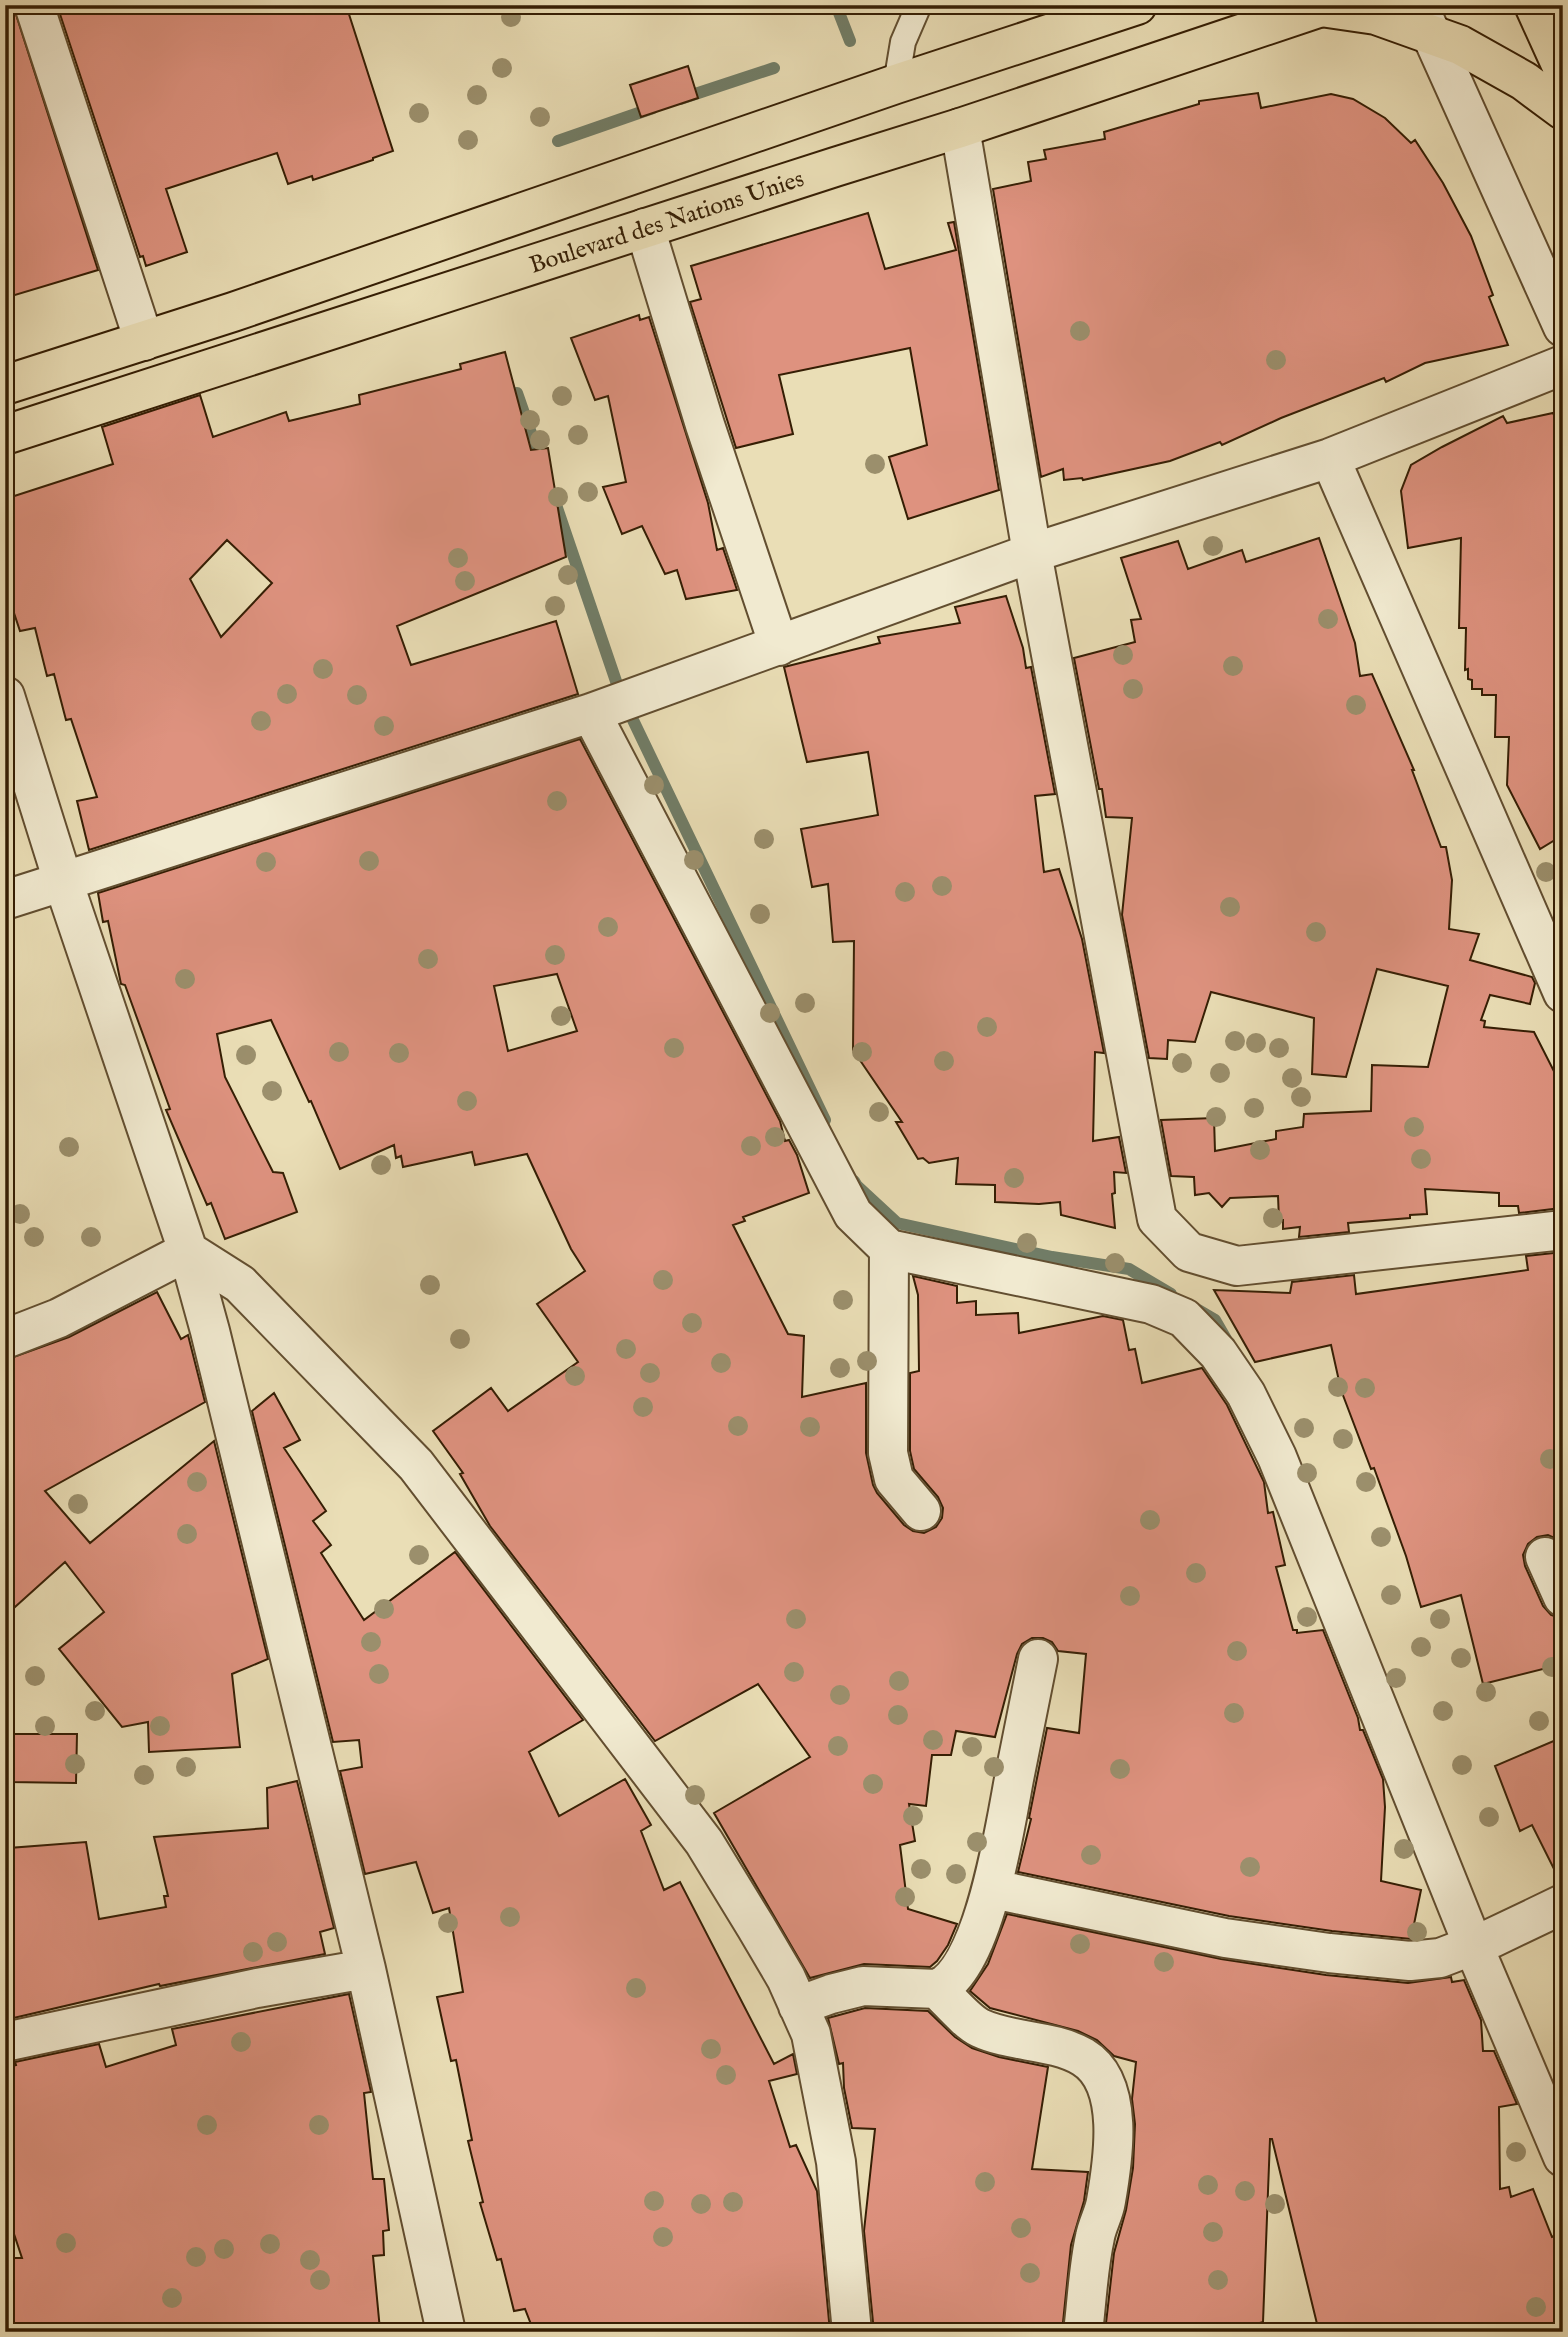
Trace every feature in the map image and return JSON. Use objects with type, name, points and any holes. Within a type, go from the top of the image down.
[{"type":"main road","points":[[1534,5],[1563,69]]},
{"type":"main road","points":[[1324,6],[1424,20],[1460,45],[1524,81],[1563,110]]},
{"type":"main road","name":"Boulevard des Nations Unies","points":[[5,435],[960,128],[1324,6]]},
{"type":"main road","points":[[5,385],[144,341],[896,84],[1127,9],[1136,68]]},
{"type":"main road","points":[[818,111],[835,167]]},
{"type":"street","points":[[34,5],[144,341]]},
{"type":"street","points":[[1424,20],[1563,327]]},
{"type":"street","points":[[960,128],[1032,553],[1157,1219],[1189,1252],[1237,1266],[1563,1230]]},
{"type":"street","points":[[645,228],[705,425],[779,646]]},
{"type":"street","points":[[5,900],[592,713],[1032,553],[1330,458],[1563,365]]},
{"type":"street","points":[[1330,458],[1563,993]]},
{"type":"street","points":[[5,696],[63,881],[188,1251],[210,1331],[366,1969],[446,2332]]},
{"type":"street","points":[[592,713],[853,1214],[890,1249],[1151,1304],[1184,1318],[1218,1353],[1246,1394],[1277,1457],[1473,1945],[1563,2157]]},
{"type":"street","points":[[890,1249],[888,1453],[894,1479],[921,1511]]},
{"type":"street","points":[[5,1339],[59,1318],[188,1251]]},
{"type":"street","points":[[188,1251],[240,1284],[416,1465],[704,1842],[774,1958],[811,2034],[836,2162],[852,2332]]},
{"type":"street","points":[[1545,1557],[1563,1597]]},
{"type":"street","points":[[798,2006],[863,1986],[937,1989],[948,1985],[956,1974],[978,1932],[993,1889],[1038,1659]]},
{"type":"street","points":[[993,1889],[1225,1938],[1410,1962],[1440,1958],[1563,1904]]},
{"type":"street","points":[[5,2042],[257,1988],[366,1969]]},
{"type":"street","points":[[937,1989],[979,2028],[1083,2058],[1094,2068],[1104,2084],[1113,2108],[1114,2132],[1106,2203],[1095,2236],[1083,2332]]},
{"type":"lane","points":[[896,84],[903,42],[919,5]]},
{"type":"building","points":[[5,5],[13,5],[98,270],[5,298]]},
{"type":"building","points":[[57,5],[193,5],[196,13],[223,5],[346,5],[393,151],[313,180],[312,176],[288,184],[277,153],[166,189],[187,252],[146,266],[143,256],[140,257]]},
{"type":"building","points":[[688,66],[698,98],[641,117],[630,85]]},
{"type":"building","points":[[1258,93],[1261,108],[1331,94],[1353,99],[1385,118],[1411,143],[1415,140],[1443,183],[1471,236],[1493,295],[1489,297],[1508,345],[1425,363],[1386,382],[1384,378],[1281,418],[1222,445],[1220,442],[1170,461],[1083,480],[1064,480],[1063,469],[1041,477],[993,189],[1031,181],[1028,162],[1046,159],[1044,150],[1105,139],[1104,132],[1199,104],[1199,101]]},
{"type":"building","points":[[868,213],[885,269],[956,250],[948,223],[954,222],[999,490],[908,519],[889,457],[927,445],[910,348],[779,375],[793,434],[736,448],[690,302],[701,299],[691,266]]},
{"type":"building","points":[[639,315],[640,320],[649,317],[708,503],[717,550],[723,548],[737,590],[686,599],[677,570],[665,574],[642,526],[622,534],[603,487],[626,482],[608,396],[595,400],[571,338]]},
{"type":"building","points":[[505,352],[531,450],[548,448],[566,557],[397,626],[411,665],[556,621],[578,694],[89,850],[77,801],[97,797],[71,719],[66,720],[54,674],[47,676],[35,628],[20,631],[5,586],[5,499],[113,464],[102,427],[200,395],[213,437],[286,412],[289,421],[360,404],[359,395],[461,369],[460,364]],"holes":[[[227,540],[272,583],[221,637],[190,579]]]},
{"type":"building","points":[[1553,413],[1563,433],[1563,835],[1540,849],[1507,785],[1509,737],[1495,737],[1496,695],[1482,695],[1482,689],[1472,689],[1468,669],[1465,670],[1466,628],[1459,628],[1461,538],[1408,548],[1401,491],[1411,465],[1442,447],[1503,416],[1507,423]]},
{"type":"building","points":[[1319,538],[1355,643],[1360,676],[1372,674],[1414,770],[1441,847],[1446,847],[1452,880],[1449,929],[1479,934],[1470,960],[1532,977],[1535,983],[1530,1004],[1490,995],[1481,1020],[1485,1021],[1484,1027],[1534,1032],[1563,1089],[1561,1208],[1519,1213],[1518,1206],[1499,1206],[1499,1193],[1425,1189],[1427,1214],[1348,1223],[1349,1232],[1299,1237],[1300,1227],[1283,1229],[1283,1220],[1279,1220],[1278,1196],[1230,1198],[1222,1207],[1209,1193],[1195,1195],[1194,1177],[1171,1176],[1161,1120],[1214,1118],[1215,1151],[1276,1139],[1276,1131],[1303,1127],[1304,1114],[1371,1111],[1372,1065],[1428,1067],[1448,986],[1377,969],[1346,1077],[1312,1074],[1314,1018],[1211,992],[1195,1042],[1168,1040],[1167,1059],[1149,1058],[1122,915],[1132,818],[1106,817],[1074,658],[1135,642],[1131,620],[1141,619],[1121,558],[1178,541],[1188,569],[1242,550],[1246,562]]},
{"type":"building","points":[[1006,596],[1023,648],[1026,668],[1031,667],[1055,794],[1035,796],[1044,872],[1059,869],[1082,939],[1104,1053],[1095,1052],[1093,1141],[1119,1137],[1126,1173],[1114,1172],[1115,1193],[1112,1194],[1115,1228],[1061,1215],[1060,1202],[995,1202],[995,1185],[956,1184],[958,1158],[929,1163],[923,1158],[918,1159],[896,1122],[902,1122],[853,1050],[854,941],[833,942],[828,884],[812,887],[801,829],[878,815],[868,752],[807,762],[784,667],[880,643],[878,637],[960,623],[955,607]]},
{"type":"building","points":[[580,739],[780,1121],[785,1141],[789,1140],[797,1155],[809,1193],[743,1217],[745,1221],[733,1225],[788,1334],[804,1336],[802,1397],[866,1383],[866,1453],[873,1485],[904,1525],[913,1531],[924,1533],[936,1527],[942,1518],[943,1508],[938,1497],[914,1469],[910,1451],[910,1373],[919,1371],[918,1295],[913,1276],[957,1286],[957,1303],[976,1301],[976,1315],[1018,1313],[1019,1333],[1103,1316],[1123,1320],[1129,1350],[1135,1349],[1142,1383],[1202,1368],[1227,1405],[1264,1482],[1268,1513],[1273,1512],[1285,1565],[1276,1567],[1293,1630],[1297,1630],[1297,1633],[1323,1630],[1358,1718],[1360,1730],[1363,1730],[1383,1779],[1385,1807],[1381,1881],[1421,1890],[1411,1939],[1229,1916],[1018,1872],[1031,1819],[1029,1818],[1047,1728],[1079,1733],[1086,1654],[1058,1651],[1052,1642],[1043,1638],[1032,1638],[1022,1644],[1017,1654],[995,1737],[956,1731],[951,1755],[932,1755],[926,1806],[909,1804],[915,1841],[900,1845],[908,1909],[957,1924],[948,1945],[930,1967],[864,1964],[810,1978],[714,1813],[810,1757],[758,1684],[655,1741],[490,1526],[460,1474],[463,1473],[433,1431],[491,1388],[508,1411],[578,1362],[537,1304],[585,1271],[571,1249],[527,1154],[475,1165],[472,1152],[403,1167],[401,1156],[396,1158],[394,1145],[340,1169],[311,1101],[309,1102],[271,1020],[217,1034],[225,1077],[273,1172],[283,1173],[297,1212],[225,1239],[211,1203],[207,1205],[166,1110],[170,1109],[125,985],[121,984],[108,921],[103,922],[98,893]],"holes":[[[557,974],[577,1031],[508,1051],[494,986]]]},
{"type":"building","points":[[1563,1252],[1563,1545],[1548,1535],[1537,1537],[1528,1544],[1523,1555],[1525,1566],[1543,1606],[1551,1615],[1563,1619],[1563,1664],[1483,1684],[1461,1595],[1421,1607],[1406,1556],[1374,1468],[1371,1469],[1341,1390],[1331,1345],[1255,1362],[1214,1290],[1290,1293],[1292,1282],[1354,1275],[1356,1294],[1528,1270],[1526,1256]]},
{"type":"building","points":[[157,1292],[181,1339],[188,1335],[205,1402],[45,1491],[90,1543],[214,1441],[268,1659],[232,1674],[240,1747],[149,1752],[148,1722],[122,1727],[59,1649],[104,1612],[65,1562],[5,1616],[5,1360],[69,1337]]},
{"type":"building","points":[[274,1393],[300,1440],[284,1448],[326,1511],[313,1521],[331,1545],[321,1553],[364,1620],[455,1552],[583,1720],[529,1752],[559,1816],[625,1779],[651,1825],[641,1831],[664,1890],[680,1882],[774,2064],[793,2054],[797,2074],[769,2081],[790,2147],[796,2145],[817,2191],[830,2332],[534,2332],[525,2309],[514,2311],[501,2259],[497,2260],[480,2203],[483,2202],[468,2141],[472,2140],[456,2060],[451,2061],[437,1997],[463,1992],[449,1908],[433,1913],[416,1862],[365,1874],[340,1771],[362,1767],[359,1740],[333,1742],[252,1411]]},
{"type":"building","points":[[10,1734],[77,1734],[76,1783],[9,1782]]},
{"type":"building","points":[[1563,1737],[1561,1883],[1532,1825],[1520,1831],[1495,1766]]},
{"type":"building","points":[[297,1781],[334,1928],[320,1932],[325,1954],[160,1986],[159,1984],[5,2020],[5,1872],[13,1872],[9,1848],[86,1842],[99,1919],[166,1907],[164,1896],[168,1896],[154,1837],[268,1828],[267,1788]]},
{"type":"building","points":[[1007,1914],[1221,1959],[1326,1975],[1408,1983],[1451,1977],[1452,1982],[1464,1980],[1481,2020],[1483,2051],[1494,2051],[1517,2104],[1499,2107],[1500,2189],[1509,2187],[1511,2197],[1533,2189],[1552,2237],[1563,2233],[1563,2332],[1319,2332],[1270,2139],[1263,2322],[1230,2332],[1105,2332],[1114,2253],[1126,2210],[1133,2168],[1135,2124],[1132,2099],[1136,2062],[1114,2056],[1097,2040],[1078,2031],[990,2008],[970,1991],[988,1964]]},
{"type":"building","points":[[349,1994],[371,2092],[364,2093],[373,2179],[384,2179],[389,2230],[383,2231],[384,2255],[373,2256],[380,2330],[5,2332],[5,2258],[22,2258],[5,2207],[5,2068],[16,2065],[15,2062],[99,2044],[106,2067],[176,2045],[172,2029]]},
{"type":"building","points":[[865,2008],[928,2011],[955,2037],[972,2048],[999,2057],[1048,2067],[1032,2169],[1088,2172],[1084,2201],[1071,2245],[1062,2332],[874,2332],[864,2231],[875,2129],[852,2128],[844,2088],[843,2063],[839,2064],[828,2018]]},
{"type":"waterway","points":[[836,5],[850,41]]},
{"type":"waterway","points":[[680,99],[774,68]]},
{"type":"waterway","points":[[558,141],[653,108]]},
{"type":"waterway","points":[[517,393],[541,462]]},
{"type":"waterway","points":[[554,499],[620,693],[825,1120]]},
{"type":"waterway","points":[[854,1181],[897,1223],[1052,1257],[1129,1269],[1171,1294]]},
{"type":"waterway","points":[[1198,1310],[1215,1320],[1226,1339]]}]
